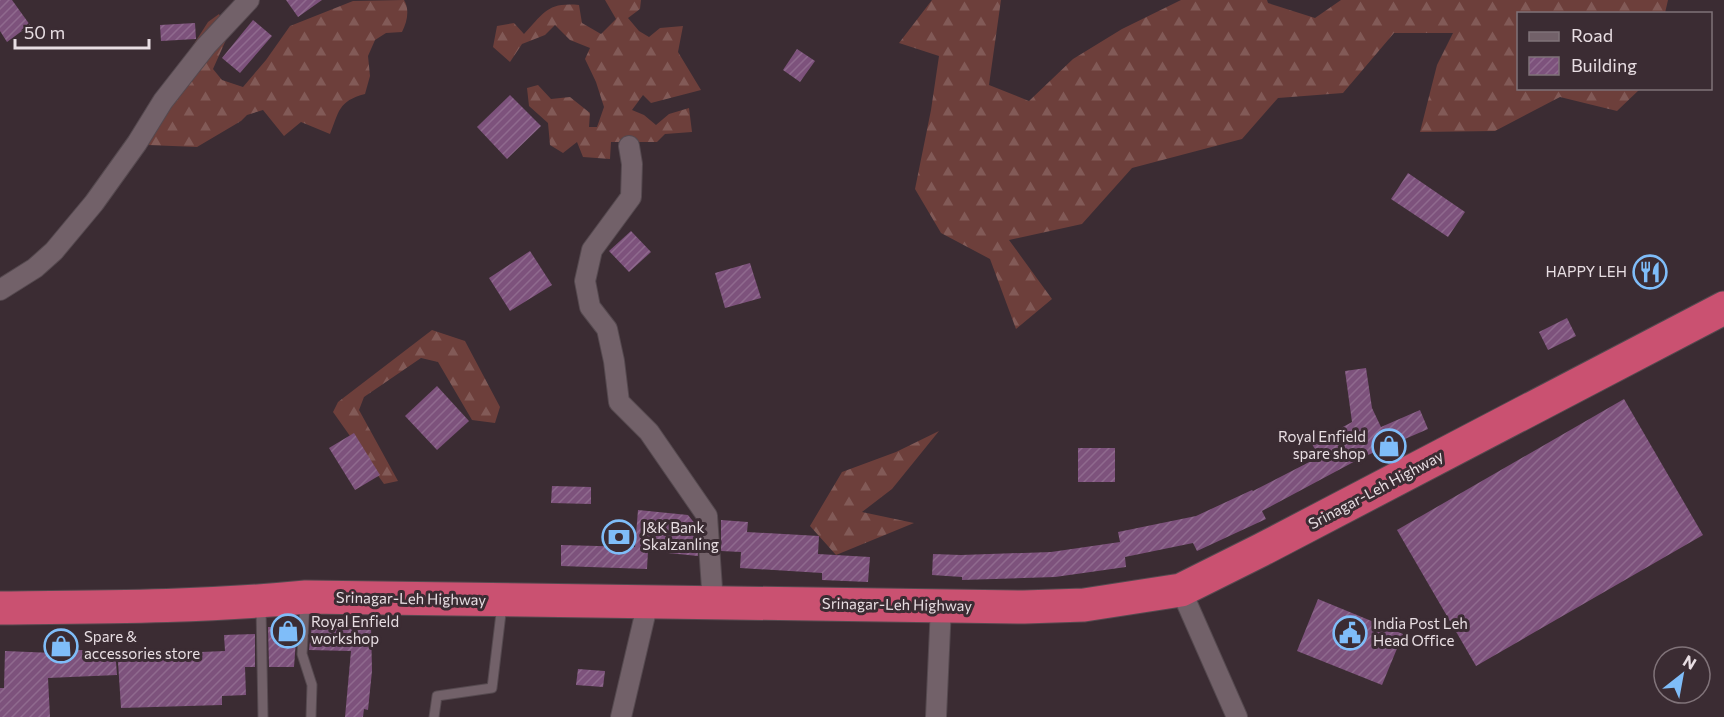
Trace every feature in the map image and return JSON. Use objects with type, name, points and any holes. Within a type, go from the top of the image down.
[{"type":"highway","name":"Srinagar-Leh Highway","points":[[0,608],[261,602],[306,597],[1083,606],[1181,590],[1724,308]]},
{"type":"street","points":[[0,290],[35,268],[54,251],[94,202],[137,143],[163,101],[206,46],[249,0]]},
{"type":"street","points":[[630,146],[631,197],[591,250],[585,281],[590,307],[607,329],[619,402],[649,432],[707,516],[713,603]]},
{"type":"street","points":[[1181,590],[1238,717]]},
{"type":"street","points":[[621,717],[648,602]]},
{"type":"street","points":[[936,717],[941,606]]},
{"type":"lane","points":[[306,597],[302,654],[312,685],[311,717]]},
{"type":"lane","points":[[434,717],[437,696],[492,687],[502,600]]},
{"type":"lane","points":[[261,602],[263,717]]},
{"type":"green space","points":[[404,0],[407,16],[402,32],[386,33],[375,40],[368,56],[370,76],[365,94],[344,104],[330,134],[301,122],[284,136],[263,110],[247,115],[241,121],[197,147],[148,145],[136,134],[208,22],[219,14],[229,33],[213,69],[222,80],[243,87],[290,26],[353,1]]},
{"type":"green space","points":[[605,0],[641,0],[640,9],[628,18],[639,31],[649,37],[660,28],[683,26],[678,52],[701,90],[651,103],[643,95],[632,110],[644,115],[656,125],[669,114],[689,108],[692,132],[665,134],[657,142],[611,142],[610,159],[583,157],[577,142],[563,153],[550,145],[548,123],[529,106],[527,88],[538,85],[551,99],[570,97],[590,113],[589,127],[597,127],[604,107],[585,59],[590,48],[570,40],[555,25],[545,35],[522,44],[510,62],[493,47],[497,26],[514,23],[524,34],[542,15],[560,5],[579,5],[582,23],[601,34],[616,19]]},
{"type":"green space","points":[[932,0],[1001,0],[989,85],[1029,101],[1073,59],[1122,29],[1181,0],[1267,0],[1268,3],[1315,18],[1341,0],[1668,0],[1665,12],[1517,12],[1517,90],[1639,90],[1617,111],[1560,97],[1495,131],[1420,132],[1437,65],[1453,33],[1394,33],[1343,93],[1278,98],[1242,139],[1132,168],[1082,224],[1009,240],[1052,299],[1016,329],[990,259],[941,233],[915,189],[939,56],[899,43]]},
{"type":"green space","points":[[432,330],[465,341],[500,407],[495,423],[472,420],[438,362],[421,358],[364,397],[359,410],[398,481],[384,484],[333,412],[338,402]]},
{"type":"green space","points":[[939,431],[892,489],[862,512],[914,523],[836,555],[810,526],[842,472],[896,452]]},
{"type":"building","points":[[0,0],[12,0],[30,25],[7,42],[0,31]]},
{"type":"building","points":[[286,0],[322,0],[298,17]]},
{"type":"building","points":[[253,20],[272,36],[240,73],[222,58]]},
{"type":"building","points":[[195,23],[196,39],[161,41],[160,25]]},
{"type":"building","points":[[797,49],[815,61],[800,82],[783,70]]},
{"type":"building","points":[[510,95],[541,126],[507,159],[477,127]]},
{"type":"building","points":[[1408,173],[1465,212],[1448,237],[1391,199]]},
{"type":"building","points":[[631,231],[651,252],[629,272],[609,251]]},
{"type":"building","points":[[530,251],[552,285],[510,311],[489,278]]},
{"type":"building","points":[[750,263],[761,298],[725,308],[715,273]]},
{"type":"building","points":[[1567,318],[1576,336],[1548,350],[1539,332]]},
{"type":"building","points":[[1366,368],[1372,408],[1381,427],[1420,410],[1428,429],[1361,458],[1262,511],[1266,519],[1197,551],[1193,543],[1125,557],[1126,567],[1055,577],[962,580],[962,577],[932,575],[933,554],[1051,552],[1120,542],[1118,532],[1196,516],[1253,491],[1319,457],[1312,444],[1352,422],[1345,371]]},
{"type":"building","points":[[437,386],[469,421],[437,450],[405,416]]},
{"type":"building","points":[[1624,399],[1703,535],[1476,666],[1397,530]]},
{"type":"building","points":[[354,433],[380,475],[355,490],[329,448]]},
{"type":"building","points":[[1078,448],[1115,448],[1115,482],[1078,482]]},
{"type":"building","points":[[552,486],[591,487],[591,504],[551,503]]},
{"type":"building","points":[[638,510],[688,515],[696,525],[698,556],[648,551],[647,569],[561,566],[561,545],[635,547]]},
{"type":"building","points":[[721,520],[748,522],[747,532],[819,536],[818,554],[870,557],[868,582],[822,580],[822,573],[740,568],[741,552],[721,551]]},
{"type":"building","points":[[1318,599],[1403,634],[1382,685],[1297,651]]},
{"type":"building","points":[[312,625],[371,626],[372,671],[368,710],[364,709],[363,717],[345,717],[351,651],[309,650]]},
{"type":"building","points":[[268,627],[297,627],[294,667],[269,667]]},
{"type":"building","points":[[255,634],[255,667],[245,667],[246,695],[222,696],[222,705],[121,708],[118,662],[159,660],[158,651],[175,650],[176,653],[225,651],[224,635]]},
{"type":"building","points":[[115,649],[117,675],[48,678],[50,717],[0,717],[0,688],[4,688],[5,651],[54,653],[53,651]]},
{"type":"building","points":[[578,669],[605,671],[603,687],[576,685]]},
{"type":"place","name":"HAPPY LEH","points":[[1650,272]]},
{"type":"place","name":"Royal Enfield spare shop","points":[[1389,446]]},
{"type":"place","name":"J&K Bank Skalzanling","points":[[619,537]]},
{"type":"place","name":"Royal Enfield workshop","points":[[288,631]]},
{"type":"place","name":"India Post Leh Head Office","points":[[1350,633]]},
{"type":"place","name":"Spare & accessories store","points":[[61,646]]}]
